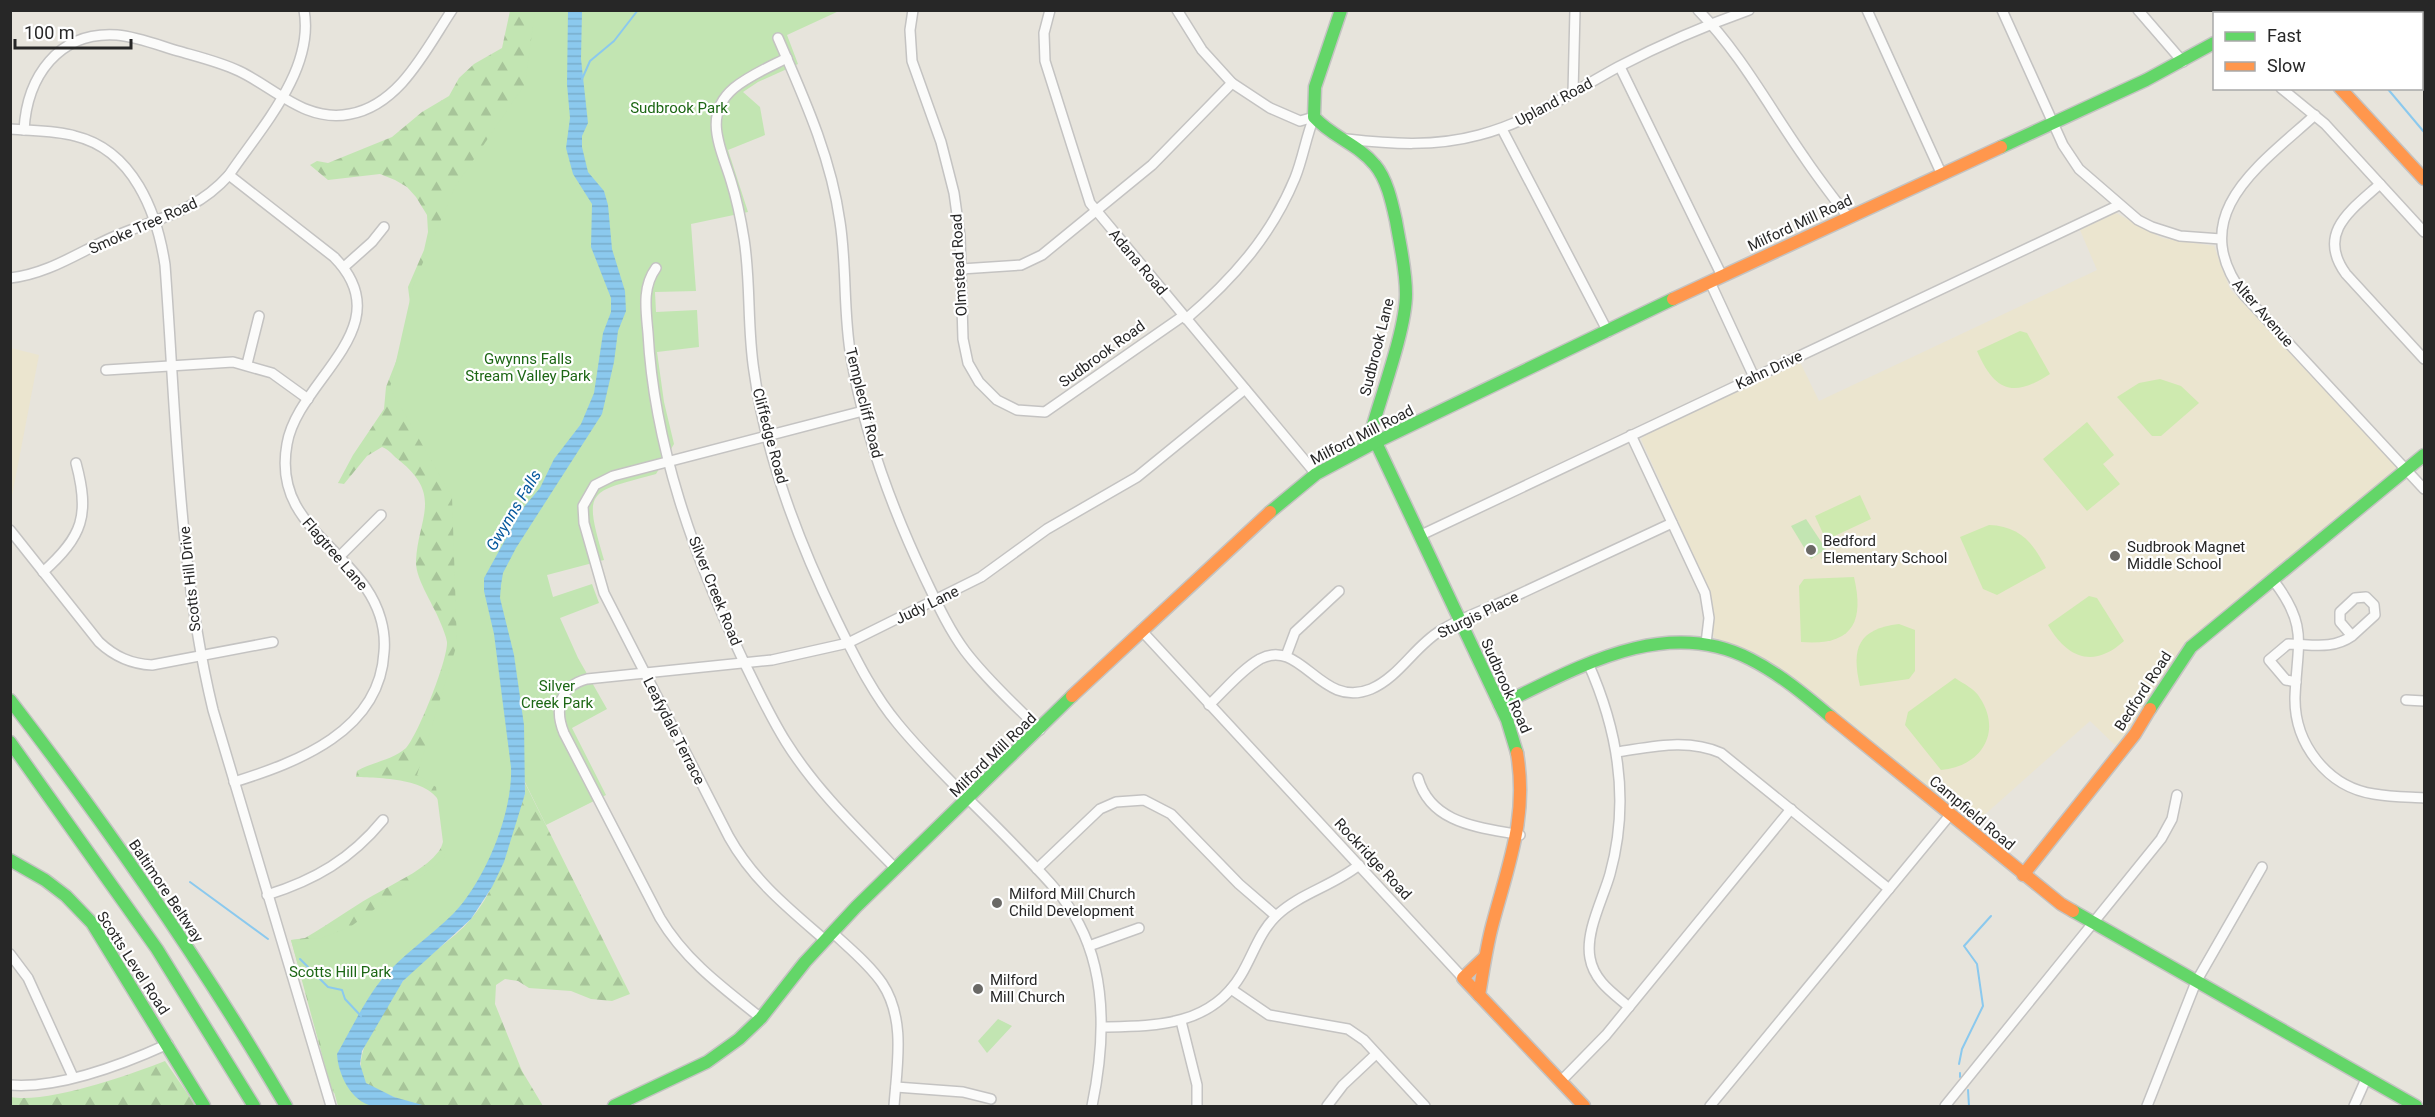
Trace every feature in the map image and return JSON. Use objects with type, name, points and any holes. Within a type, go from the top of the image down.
[{"type":"main road","points":[[1314,117],[1315,87],[1341,10]]},
{"type":"main road","name":"Milford Mill Road","points":[[614,1107],[707,1062],[739,1039],[760,1018],[828,936],[896,869],[1141,630],[1291,493],[1316,474],[1374,443],[1722,276],[2183,62],[2213,45]]},
{"type":"main road","points":[[2342,90],[2424,179]]},
{"type":"main road","name":"Sudbrook Lane","points":[[1314,117],[1329,130],[1347,139],[1373,161],[1383,178],[1392,203],[1404,264],[1406,295],[1397,343],[1371,432],[1374,443]]},
{"type":"main road","name":"Sudbrook Road","points":[[1374,443],[1500,705],[1515,740],[1522,775],[1520,835],[1484,958],[1479,995]]},
{"type":"main road","name":"Bedford Road","points":[[2023,875],[2135,734],[2181,659],[2199,640],[2424,455]]},
{"type":"main road","name":"Campfield Road","points":[[1500,705],[1588,663],[1642,644],[1662,641],[1706,643],[1731,649],[1771,669],[2061,904],[2416,1107]]},
{"type":"main road","name":"Baltimore Beltway","points":[[10,700],[146,886],[216,992],[286,1107]]},
{"type":"main road","points":[[11,743],[156,949],[254,1107]]},
{"type":"main road","name":"Scotts Level Road","points":[[10,860],[45,880],[66,896],[92,923],[168,1044],[204,1107]]},
{"type":"main road","points":[[1463,978],[1484,958]]},
{"type":"main road","name":"Rockridge Road","points":[[1463,978],[1584,1107]]},
{"type":"street","name":"Smoke Tree Road","points":[[10,278],[40,273],[111,238],[195,205],[229,175],[282,96],[301,59],[306,31],[304,10]]},
{"type":"street","points":[[24,130],[30,91],[48,62],[68,47],[102,36],[136,38],[220,64],[257,81],[300,108],[324,115],[350,114],[376,105],[404,81],[452,10]]},
{"type":"street","name":"Olmstead Road","points":[[913,10],[910,30],[912,61],[948,166],[958,215],[963,339],[973,373],[997,400],[1017,410],[1038,414]]},
{"type":"street","name":"Adana Road","points":[[1050,10],[1044,33],[1045,61],[1090,203],[1316,474]]},
{"type":"street","points":[[1177,10],[1202,50],[1232,83],[1270,108],[1300,121],[1314,117]]},
{"type":"street","points":[[1572,93],[1575,10]]},
{"type":"street","points":[[1698,10],[1754,78],[1803,156],[1848,217]]},
{"type":"street","name":"Upland Road","points":[[1347,139],[1381,143],[1436,142],[1502,129],[1545,110],[1620,67],[1711,24],[1749,10]]},
{"type":"street","points":[[1867,10],[1942,175]]},
{"type":"street","points":[[2002,10],[2063,146],[2079,169],[2138,220],[2164,232],[2180,236],[2221,239]]},
{"type":"street","points":[[2138,10],[2183,62]]},
{"type":"street","name":"Templecliff Road","points":[[778,38],[819,136],[836,194],[844,250],[850,355],[863,411],[898,519],[936,601],[971,658],[1040,730]]},
{"type":"street","name":"Cliffedge Road","points":[[787,58],[733,88],[717,111],[715,128],[743,233],[750,349],[768,436],[798,534],[848,643],[872,688],[897,722],[1037,869],[1070,908],[1089,946],[1097,981],[1102,1027],[1092,1107]]},
{"type":"street","points":[[1620,67],[1722,276]]},
{"type":"street","points":[[961,268],[1008,267],[1032,262],[1152,165],[1232,83]]},
{"type":"street","points":[[2284,90],[2315,115],[2424,232]]},
{"type":"street","name":"Alter Avenue","points":[[2315,115],[2240,185],[2226,211],[2221,239],[2229,273],[2244,295],[2424,489]]},
{"type":"street","name":"Sudbrook Road","points":[[1038,414],[1052,410],[1099,372],[1184,317],[1241,268],[1273,223],[1296,177],[1314,117]]},
{"type":"street","name":"Scotts Hill Drive","points":[[10,129],[73,135],[109,152],[135,180],[155,222],[165,265],[189,584],[200,657],[234,782],[331,1107]]},
{"type":"street","points":[[1502,129],[1608,332]]},
{"type":"street","points":[[1373,161],[1376,148],[1381,143]]},
{"type":"street","points":[[229,175],[344,267],[372,242],[384,226]]},
{"type":"street","points":[[2380,184],[2352,208],[2339,225],[2334,244],[2337,260],[2346,274],[2424,358]]},
{"type":"street","name":"Kahn Drive","points":[[1419,536],[2119,205]]},
{"type":"street","name":"Flagtree Lane","points":[[234,782],[287,764],[326,744],[356,720],[375,692],[381,676],[385,645],[379,614],[365,587],[300,515],[286,478],[287,440],[297,416],[349,341],[356,320],[354,290],[344,267]]},
{"type":"street","name":"Silver Creek Road","points":[[656,268],[648,279],[646,291],[649,346],[656,405],[670,462],[699,557],[772,720],[800,764],[835,806],[896,869]]},
{"type":"street","points":[[1710,282],[1754,377]]},
{"type":"street","points":[[247,364],[259,316]]},
{"type":"street","points":[[106,370],[217,362],[247,364],[272,374],[308,399]]},
{"type":"street","name":"Judy Lane","points":[[760,1018],[695,964],[668,931],[564,733],[558,716],[561,698],[572,685],[579,681],[793,657],[848,643],[981,577],[1047,529],[1137,477],[1245,389]]},
{"type":"street","points":[[670,462],[863,411]]},
{"type":"street","points":[[1631,435],[1708,601],[1709,618],[1706,643]]},
{"type":"street","name":"Leafydale Terrace","points":[[670,462],[607,478],[590,491],[583,506],[583,514],[609,606],[745,863],[766,888],[871,969],[888,994],[898,1035],[894,1107]]},
{"type":"street","points":[[43,572],[69,547],[81,523],[84,497],[76,463]]},
{"type":"street","points":[[339,557],[381,515]]},
{"type":"street","name":"Sturgis Place","points":[[1286,656],[1335,690],[1353,693],[1363,691],[1379,684],[1438,632],[1672,523]]},
{"type":"street","points":[[10,531],[99,642],[118,657],[152,665],[273,642]]},
{"type":"street","points":[[2273,580],[2293,609],[2298,622],[2295,709],[2301,735],[2324,768],[2334,777],[2359,790],[2374,794],[2424,798]]},
{"type":"street","points":[[1209,705],[1254,663],[1269,656],[1286,656],[1295,632],[1339,591]]},
{"type":"street","points":[[2296,682],[2286,681],[2269,660],[2288,644],[2336,645],[2352,636],[2375,615],[2374,605],[2366,597],[2355,598],[2340,612],[2340,622],[2352,636]]},
{"type":"street","name":"Rockridge Road","points":[[1141,630],[1463,978]]},
{"type":"street","points":[[1588,663],[1607,710],[1617,752],[1620,791],[1618,834],[1589,952],[1598,979],[1629,1007]]},
{"type":"street","points":[[2406,700],[2424,701]]},
{"type":"street","points":[[1617,752],[1670,744],[1710,748],[1731,760],[1889,889]]},
{"type":"street","points":[[1418,778],[1429,802],[1447,816],[1470,825],[1520,835]]},
{"type":"street","points":[[1945,1107],[2168,829],[2177,795]]},
{"type":"street","points":[[1037,869],[1100,809],[1116,802],[1144,800],[1171,814],[1239,884],[1276,916]]},
{"type":"street","points":[[1560,1081],[1594,1049],[1791,809]]},
{"type":"street","points":[[1710,1107],[1950,815]]},
{"type":"street","points":[[267,895],[326,872],[359,847],[383,820]]},
{"type":"street","points":[[1102,1027],[1181,1022],[1214,1005],[1231,989],[1260,936],[1276,916],[1301,897],[1340,879],[1359,865]]},
{"type":"street","points":[[2147,1107],[2196,982],[2262,867]]},
{"type":"street","points":[[1089,946],[1139,928]]},
{"type":"street","points":[[10,954],[28,978],[73,1077]]},
{"type":"street","points":[[1231,989],[1269,1015],[1348,1029],[1376,1054],[1425,1107]]},
{"type":"street","points":[[1181,1022],[1197,1085],[1197,1107]]},
{"type":"street","points":[[10,1085],[30,1085],[73,1077],[129,1060],[168,1044]]},
{"type":"street","points":[[1327,1107],[1343,1085],[1376,1054]]},
{"type":"street","points":[[2354,1107],[2366,1078]]},
{"type":"street","points":[[896,1087],[963,1092],[991,1099]]},
{"type":"shaded area","name":"Sudbrook Magnet Middle School","points":[[2116,213],[2162,238],[2214,246],[2230,289],[2399,470],[2189,643],[2169,668],[2152,700],[2118,748],[2090,721],[1972,826],[1788,673],[1755,653],[1715,638],[1712,632],[1713,604],[1708,587],[1641,439],[1645,435],[1800,362],[1819,401],[2097,270],[2080,230]]},
{"type":"shaded area","points":[[10,348],[39,355],[11,501]]},
{"type":"green space","name":"Scotts Hill Park","points":[[510,11],[568,11],[566,445],[511,767],[337,1054],[338,1094],[332,1092],[291,940],[305,938],[413,873],[439,851],[444,832],[442,811],[438,800],[431,792],[420,786],[393,779],[356,777],[357,771],[406,748],[425,713],[438,680],[447,642],[417,568],[418,546],[425,508],[421,485],[413,474],[382,447],[367,456],[344,484],[338,483],[353,455],[384,409],[386,387],[404,341],[411,311],[408,287],[424,250],[428,232],[427,215],[407,187],[395,180],[380,174],[328,180],[310,165],[317,161],[328,163],[392,137],[422,112],[449,96],[459,78],[474,64],[502,48]]},
{"type":"green space","name":"Gwynns Falls Stream Valley Park","points":[[535,11],[839,11],[787,35],[798,64],[758,82],[743,92],[760,107],[765,135],[728,150],[748,212],[691,224],[696,291],[655,292],[656,312],[697,310],[699,347],[657,352],[664,402],[674,444],[656,474],[616,485],[596,497],[593,506],[594,519],[604,560],[547,575],[553,597],[592,584],[599,603],[560,618],[578,658],[607,709],[572,728],[606,795],[546,825],[520,772],[506,830],[461,915],[380,981],[337,1054],[341,1071],[348,1085],[358,1097],[374,1106],[338,1106],[291,940],[322,938],[350,927],[445,858],[436,787],[417,775],[457,644],[452,497],[390,388],[413,286],[455,187],[525,84]]},
{"type":"green space","points":[[2020,331],[2027,333],[2050,374],[2026,386],[2006,387],[1998,383],[1991,375],[1977,351]]},
{"type":"green space","points":[[2160,379],[2181,386],[2199,403],[2161,436],[2152,436],[2117,397],[2139,383]]},
{"type":"green space","points":[[2087,422],[2114,455],[2103,464],[2120,484],[2087,511],[2043,459]]},
{"type":"green space","points":[[1860,495],[1871,519],[1826,540],[1815,516]]},
{"type":"green space","points":[[1806,519],[1826,549],[1811,559],[1791,526]]},
{"type":"green space","points":[[1989,525],[2009,528],[2024,537],[2036,550],[2046,568],[1997,595],[1983,589],[1960,537]]},
{"type":"green space","points":[[1854,577],[1857,608],[1850,629],[1843,636],[1832,640],[1801,642],[1799,586],[1804,579]]},
{"type":"green space","points":[[2089,596],[2097,598],[2124,641],[2113,650],[2091,657],[2072,652],[2055,636],[2048,625]]},
{"type":"green space","points":[[1899,624],[1915,630],[1915,671],[1909,679],[1860,686],[1857,661],[1861,643],[1874,630]]},
{"type":"green space","points":[[1955,678],[1972,689],[1980,698],[1987,711],[1988,735],[1977,755],[1955,767],[1941,770],[1905,725],[1908,712]]},
{"type":"green space","points":[[525,783],[630,994],[612,1001],[591,999],[571,991],[529,988],[518,981],[505,979],[496,985],[495,1004],[522,1071],[543,1106],[471,1108],[428,1106],[385,1094],[365,1082],[361,1072],[361,1059],[365,1044],[380,1015],[404,980],[455,935],[482,905],[503,858],[525,794]]},
{"type":"green space","points":[[998,1019],[1012,1026],[987,1053],[978,1041]]},
{"type":"green space","points":[[165,1061],[196,1106],[11,1106],[11,1097],[45,1096],[88,1087]]},
{"type":"water","name":"Gwynns Falls","points":[[568,11],[582,11],[581,59],[588,123],[582,136],[582,147],[588,172],[604,191],[608,205],[612,249],[625,291],[626,311],[618,331],[614,362],[602,414],[516,548],[503,573],[500,598],[514,655],[524,725],[525,794],[504,862],[492,887],[471,919],[403,981],[362,1051],[360,1064],[366,1083],[394,1097],[426,1106],[379,1107],[365,1103],[352,1093],[343,1078],[337,1054],[375,988],[399,962],[453,914],[465,900],[476,884],[495,845],[507,805],[511,767],[494,634],[484,591],[484,578],[523,508],[540,488],[554,459],[581,424],[594,393],[603,333],[611,312],[611,298],[591,247],[592,204],[573,174],[566,148],[570,118],[567,84]]},
{"type":"waterway","points":[[582,79],[590,61],[614,41],[638,10]]},
{"type":"waterway","points":[[2389,90],[2424,132]]},
{"type":"waterway","points":[[190,882],[268,939]]},
{"type":"waterway","points":[[1959,1064],[1962,1049],[1983,1006],[1977,964],[1964,946],[1991,916]]},
{"type":"waterway","points":[[300,959],[328,987],[342,990],[345,999],[361,1016]]},
{"type":"waterway","points":[[1968,1090],[1969,1106]]},
{"type":"traffic: fast","points":[[1341,10],[1315,87],[1314,117],[1368,158],[1383,177],[1396,221],[1406,285],[1402,325],[1371,432],[1507,720],[1517,753]]},
{"type":"traffic: fast","points":[[2001,147],[2146,80],[2213,44]]},
{"type":"traffic: fast","points":[[1270,512],[1316,474],[1374,443],[1673,299]]},
{"type":"traffic: fast","points":[[2150,709],[2191,647],[2424,455]]},
{"type":"traffic: fast","points":[[1500,705],[1560,676],[1622,652],[1654,644],[1686,642],[1718,647],[1750,659],[1782,678],[1831,717]]},
{"type":"traffic: fast","points":[[614,1106],[707,1062],[739,1039],[761,1018],[805,962],[856,907],[1072,696]]},
{"type":"traffic: fast","points":[[10,700],[84,798],[189,949],[286,1106]]},
{"type":"traffic: fast","points":[[10,742],[157,949],[254,1106]]},
{"type":"traffic: fast","points":[[10,860],[45,880],[66,896],[92,923],[204,1106]]},
{"type":"traffic: fast","points":[[2073,911],[2416,1106]]},
{"type":"traffic: slow","points":[[2342,90],[2424,179]]},
{"type":"traffic: slow","points":[[1673,299],[2001,147]]},
{"type":"traffic: slow","points":[[1072,696],[1270,512]]},
{"type":"traffic: slow","points":[[2023,875],[2135,734],[2150,709]]},
{"type":"traffic: slow","points":[[1831,717],[2061,904],[2073,911]]},
{"type":"traffic: slow","points":[[1479,995],[1486,952],[1515,841],[1520,799],[1517,753]]},
{"type":"traffic: slow","points":[[1484,958],[1463,978],[1584,1106]]},
{"type":"place","name":"Bedford Elementary School","points":[[1811,550]]},
{"type":"place","name":"Sudbrook Magnet Middle School","points":[[2115,556]]},
{"type":"place","name":"Milford Mill Church Child Development","points":[[997,903]]},
{"type":"place","name":"Milford Mill Church","points":[[978,989]]},
{"type":"park label","name":"Sudbrook Park","points":[[679,108]]},
{"type":"park label","name":"Silver Creek Park","points":[[557,694]]}]
